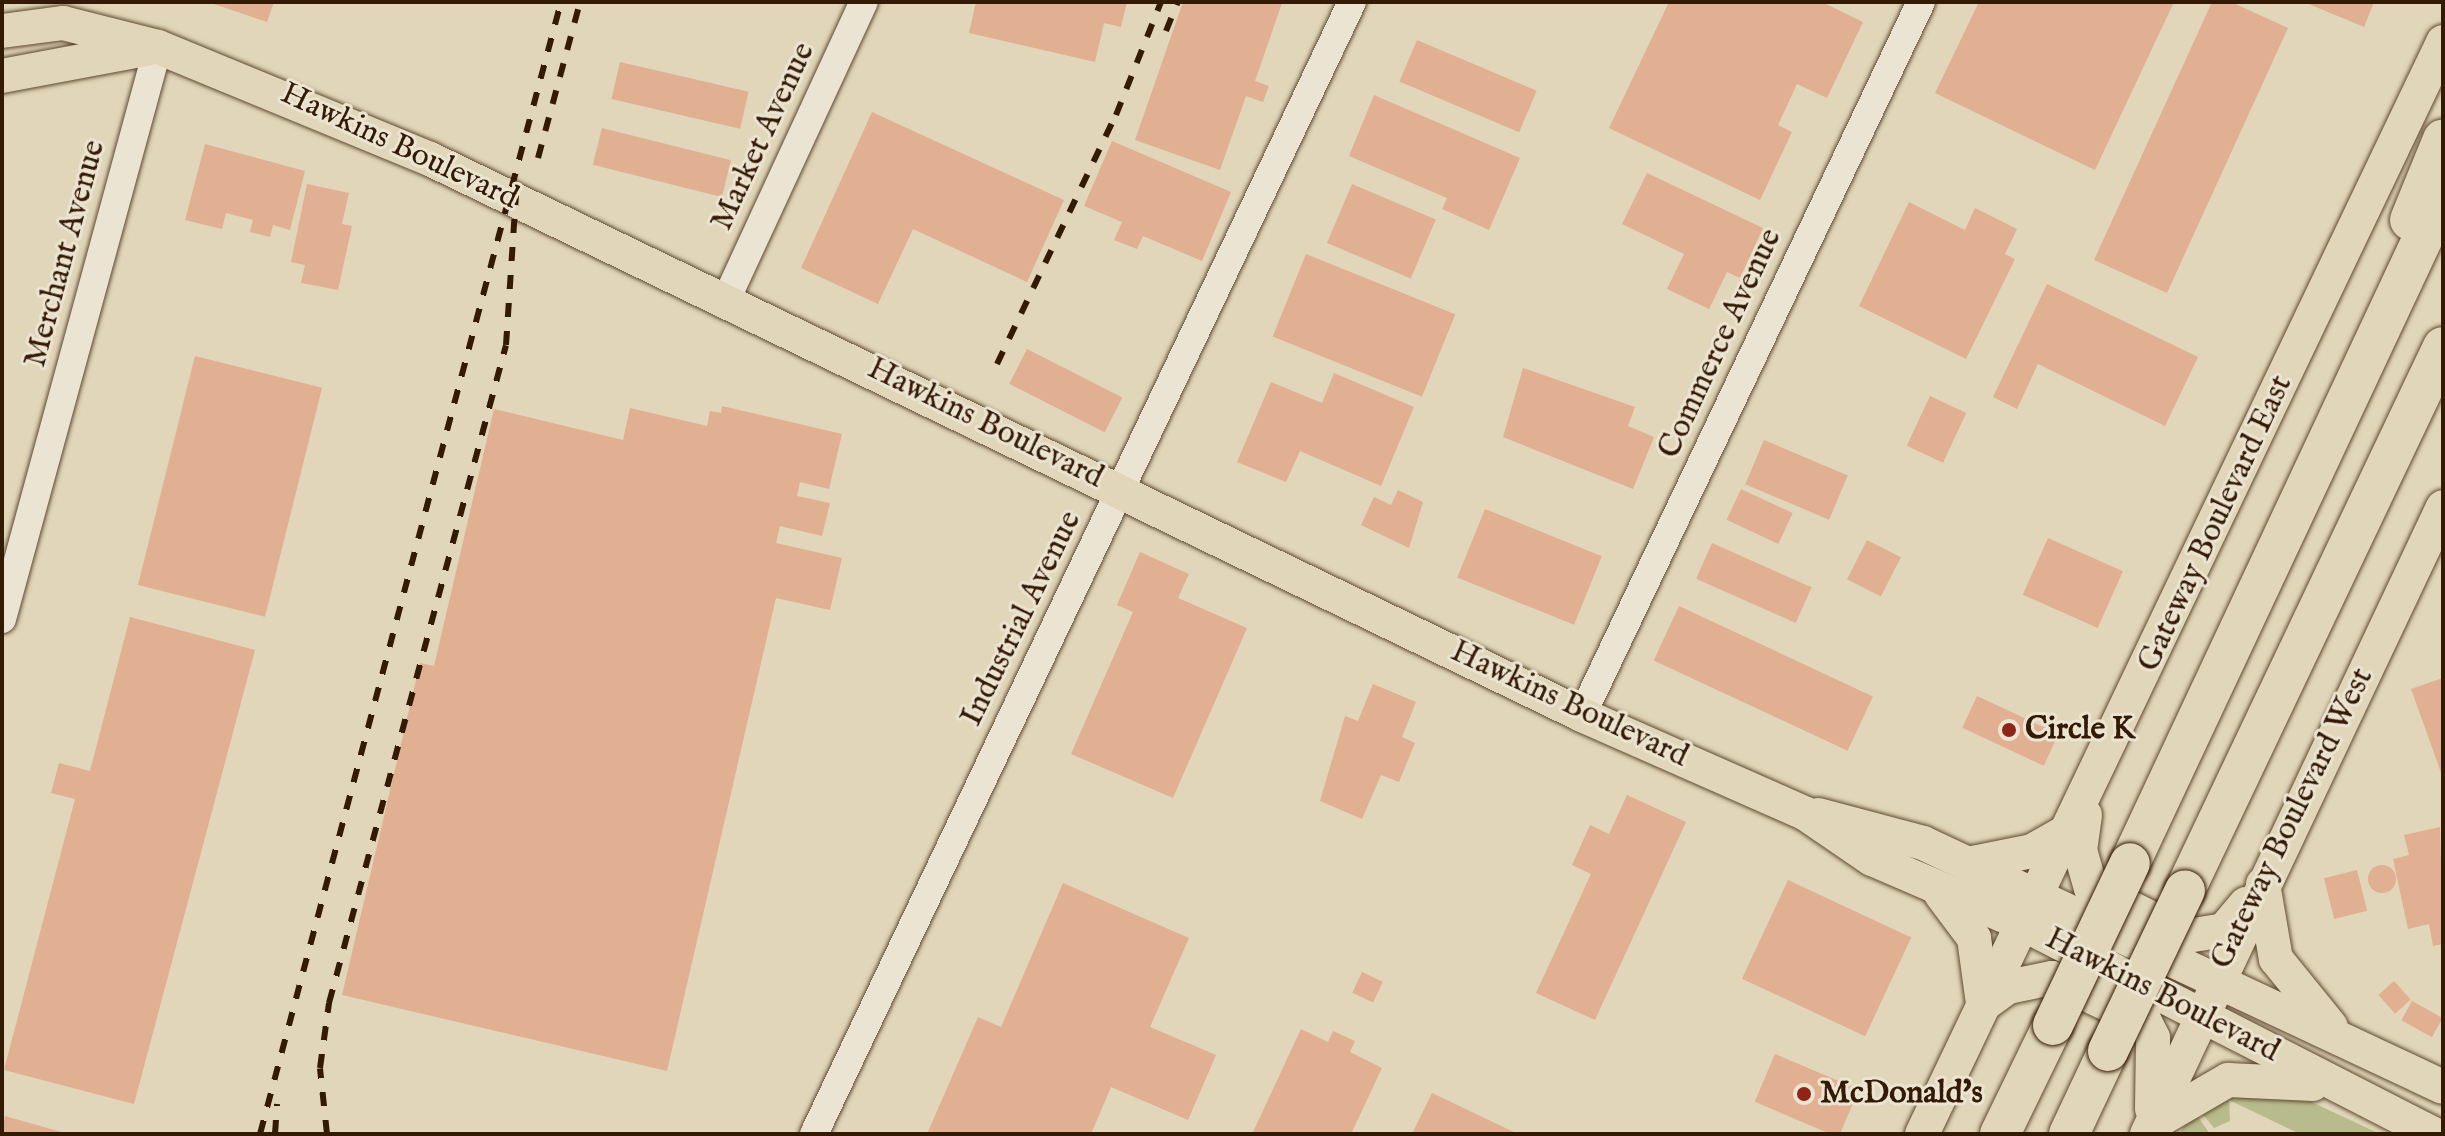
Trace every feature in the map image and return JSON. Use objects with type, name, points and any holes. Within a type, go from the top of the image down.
[{"type":"highway","points":[[2322,449],[2443,139]]},
{"type":"highway","points":[[2000,1134],[2443,195]]},
{"type":"highway","points":[[2069,1134],[2443,347]]},
{"type":"highway","points":[[2347,552],[2443,396]]},
{"type":"main road","name":"Hawkins Boulevard","points":[[2,31],[63,23],[158,47],[267,86],[1122,489],[1582,715],[1806,814],[1872,859],[1938,889],[2030,910],[2214,983],[2443,1087]]},
{"type":"main road","name":"Gateway Boulevard East","points":[[1922,1134],[2088,795],[2443,42]]},
{"type":"main road","points":[[2,76],[158,47]]},
{"type":"main road","name":"Gateway Boulevard West","points":[[2149,1130],[2214,983],[2443,507]]},
{"type":"main road","points":[[2088,795],[2080,850],[2091,888],[2187,936],[2202,936],[2224,930],[2263,884]]},
{"type":"main road","name":"Hawkins Boulevard","points":[[1806,814],[1851,820],[1968,864],[2030,910],[2200,1017],[2434,1134]]},
{"type":"main road","points":[[1968,864],[2032,851],[2071,829]]},
{"type":"main road","points":[[2263,884],[2276,959],[2301,996],[2351,1045]]},
{"type":"main road","points":[[1938,889],[1974,938],[1983,1005],[2008,987],[2052,978],[2145,1022],[2153,1038],[2149,1130]]},
{"type":"main road","points":[[2149,1130],[2228,1080],[2291,1080],[2356,1096]]},
{"type":"street","name":"Market Avenue","points":[[726,300],[864,2]]},
{"type":"street","name":"Industrial Avenue","points":[[814,1134],[1352,2]]},
{"type":"street","name":"Commerce Avenue","points":[[1582,715],[1921,2]]},
{"type":"street","name":"Merchant Avenue","points":[[2,619],[158,47]]},
{"type":"green space","points":[[2223,1097],[2301,1097],[2380,1134],[2300,1134],[2229,1100],[2230,1121],[2214,1128],[2200,1111]]},
{"type":"green space","points":[[2196,1114],[2210,1134],[2179,1134],[2186,1123]]},
{"type":"building","points":[[208,2],[274,2],[267,22]]},
{"type":"building","points":[[976,2],[1127,2],[1121,27],[1104,23],[1095,62],[969,33]]},
{"type":"building","points":[[1183,2],[1282,3],[1255,81],[1269,86],[1263,102],[1246,96],[1220,170],[1135,140]]},
{"type":"building","points":[[1669,2],[1822,2],[1863,22],[1827,98],[1797,84],[1778,125],[1792,132],[1760,200],[1609,128]]},
{"type":"building","points":[[1979,2],[2174,2],[2095,170],[1935,93]]},
{"type":"building","points":[[2212,2],[2231,2],[2288,28],[2167,293],[2094,260]]},
{"type":"building","points":[[2304,2],[2374,2],[2364,27]]},
{"type":"building","points":[[1417,40],[1537,91],[1519,132],[1399,81]]},
{"type":"building","points":[[620,62],[749,92],[740,129],[611,99]]},
{"type":"building","points":[[1374,95],[1520,158],[1489,230],[1442,209],[1447,198],[1349,156]]},
{"type":"building","points":[[872,112],[1064,200],[1027,282],[913,229],[878,304],[801,268]]},
{"type":"building","points":[[602,128],[731,160],[722,197],[593,165]]},
{"type":"building","points":[[1112,141],[1231,192],[1202,261],[1143,236],[1137,249],[1114,240],[1122,222],[1084,206]]},
{"type":"building","points":[[205,144],[305,171],[290,230],[273,225],[270,237],[250,232],[253,220],[226,213],[222,229],[185,220]]},
{"type":"building","points":[[1647,173],[1763,228],[1740,278],[1727,272],[1709,309],[1667,289],[1684,254],[1622,224]]},
{"type":"building","points":[[307,184],[349,193],[342,224],[352,226],[338,290],[301,283],[305,265],[291,262]]},
{"type":"building","points":[[1352,184],[1436,220],[1411,278],[1327,243]]},
{"type":"building","points":[[1909,202],[1965,230],[1975,208],[2017,229],[2005,254],[2015,259],[1966,359],[1859,306]]},
{"type":"building","points":[[1306,254],[1455,314],[1422,397],[1273,337]]},
{"type":"building","points":[[2047,284],[2198,357],[2165,426],[2038,364],[2017,409],[1993,397]]},
{"type":"building","points":[[1027,349],[1122,398],[1105,432],[1009,384]]},
{"type":"building","points":[[195,356],[322,388],[265,617],[138,585]]},
{"type":"building","points":[[1523,368],[1635,407],[1628,426],[1654,437],[1633,489],[1503,437]]},
{"type":"building","points":[[1334,373],[1414,407],[1381,486],[1300,451],[1286,482],[1237,462],[1271,382],[1322,403]]},
{"type":"building","points":[[1930,396],[1966,413],[1943,463],[1907,446]]},
{"type":"building","points":[[722,406],[842,434],[829,489],[800,482],[797,496],[830,503],[822,536],[780,526],[776,543],[842,558],[830,610],[776,598],[667,1071],[342,995],[420,663],[434,666],[494,409],[623,440],[630,408],[707,426],[710,411],[721,413]]},
{"type":"building","points":[[1764,440],[1848,476],[1829,520],[1745,484]]},
{"type":"building","points":[[1741,489],[1793,513],[1778,544],[1727,520]]},
{"type":"building","points":[[1398,490],[1423,502],[1409,548],[1361,525],[1374,497],[1391,505]]},
{"type":"building","points":[[1485,509],[1602,556],[1574,625],[1457,578]]},
{"type":"building","points":[[2048,538],[2123,571],[2098,628],[2023,595]]},
{"type":"building","points":[[1867,540],[1901,557],[1881,596],[1847,579]]},
{"type":"building","points":[[1712,543],[1812,587],[1796,623],[1696,579]]},
{"type":"building","points":[[1140,552],[1189,574],[1178,598],[1247,628],[1173,798],[1071,754],[1133,612],[1117,605]]},
{"type":"building","points":[[1679,606],[1873,696],[1848,751],[1654,660]]},
{"type":"building","points":[[130,617],[255,650],[134,1104],[4,1070],[75,799],[51,793],[59,763],[90,771]]},
{"type":"building","points":[[2443,678],[2443,778],[2411,689]]},
{"type":"building","points":[[1373,684],[1416,702],[1402,737],[1415,743],[1399,782],[1381,775],[1362,819],[1320,801],[1345,716],[1358,721]]},
{"type":"building","name":"Circle K","points":[[1977,696],[2059,734],[2044,766],[1962,728]]},
{"type":"building","points":[[1627,795],[1686,822],[1595,1020],[1536,993],[1591,874],[1572,865],[1590,825],[1609,834]]},
{"type":"building","points":[[2440,827],[2443,944],[2433,946],[2429,924],[2408,929],[2393,859],[2409,855],[2404,835]]},
{"type":"building","points":[[2382,865],[2392,869],[2396,879],[2392,889],[2382,893],[2372,889],[2368,879],[2372,869]]},
{"type":"building","points":[[2357,870],[2367,911],[2334,919],[2324,878]]},
{"type":"building","points":[[1788,880],[1911,937],[1865,1036],[1742,979]]},
{"type":"building","points":[[1063,883],[1189,938],[1150,1027],[1216,1055],[1188,1120],[1111,1087],[1091,1134],[927,1134],[978,1017],[1001,1027]]},
{"type":"building","points":[[1362,972],[1383,982],[1373,1003],[1352,993]]},
{"type":"building","points":[[2394,981],[2411,1000],[2395,1014],[2378,995]]},
{"type":"building","points":[[2412,1001],[2443,1018],[2432,1037],[2401,1020]]},
{"type":"building","points":[[1301,1029],[1328,1042],[1333,1031],[1355,1041],[1350,1052],[1382,1068],[1351,1134],[1252,1134]]},
{"type":"building","name":"McDonald's","points":[[1775,1054],[1859,1090],[1840,1134],[1830,1134],[1755,1102]]},
{"type":"building","points":[[1432,1093],[1518,1134],[1412,1134]]},
{"type":"building","points":[[5,1116],[65,1133],[65,1134],[2,1134]]},
{"type":"railway","points":[[260,1134],[561,2]]},
{"type":"railway","points":[[538,158],[580,2]]},
{"type":"railway","points":[[997,364],[1116,115],[1161,2]]},
{"type":"railway","points":[[1166,31],[1178,2]]},
{"type":"railway","points":[[327,1134],[320,1068],[329,1003],[506,345],[516,194]]},
{"type":"railway","points":[[275,1134],[277,1104]]},
{"type":"place","name":"Circle K","points":[[2009,730]]},
{"type":"place","name":"McDonald's","points":[[1804,1094]]}]
